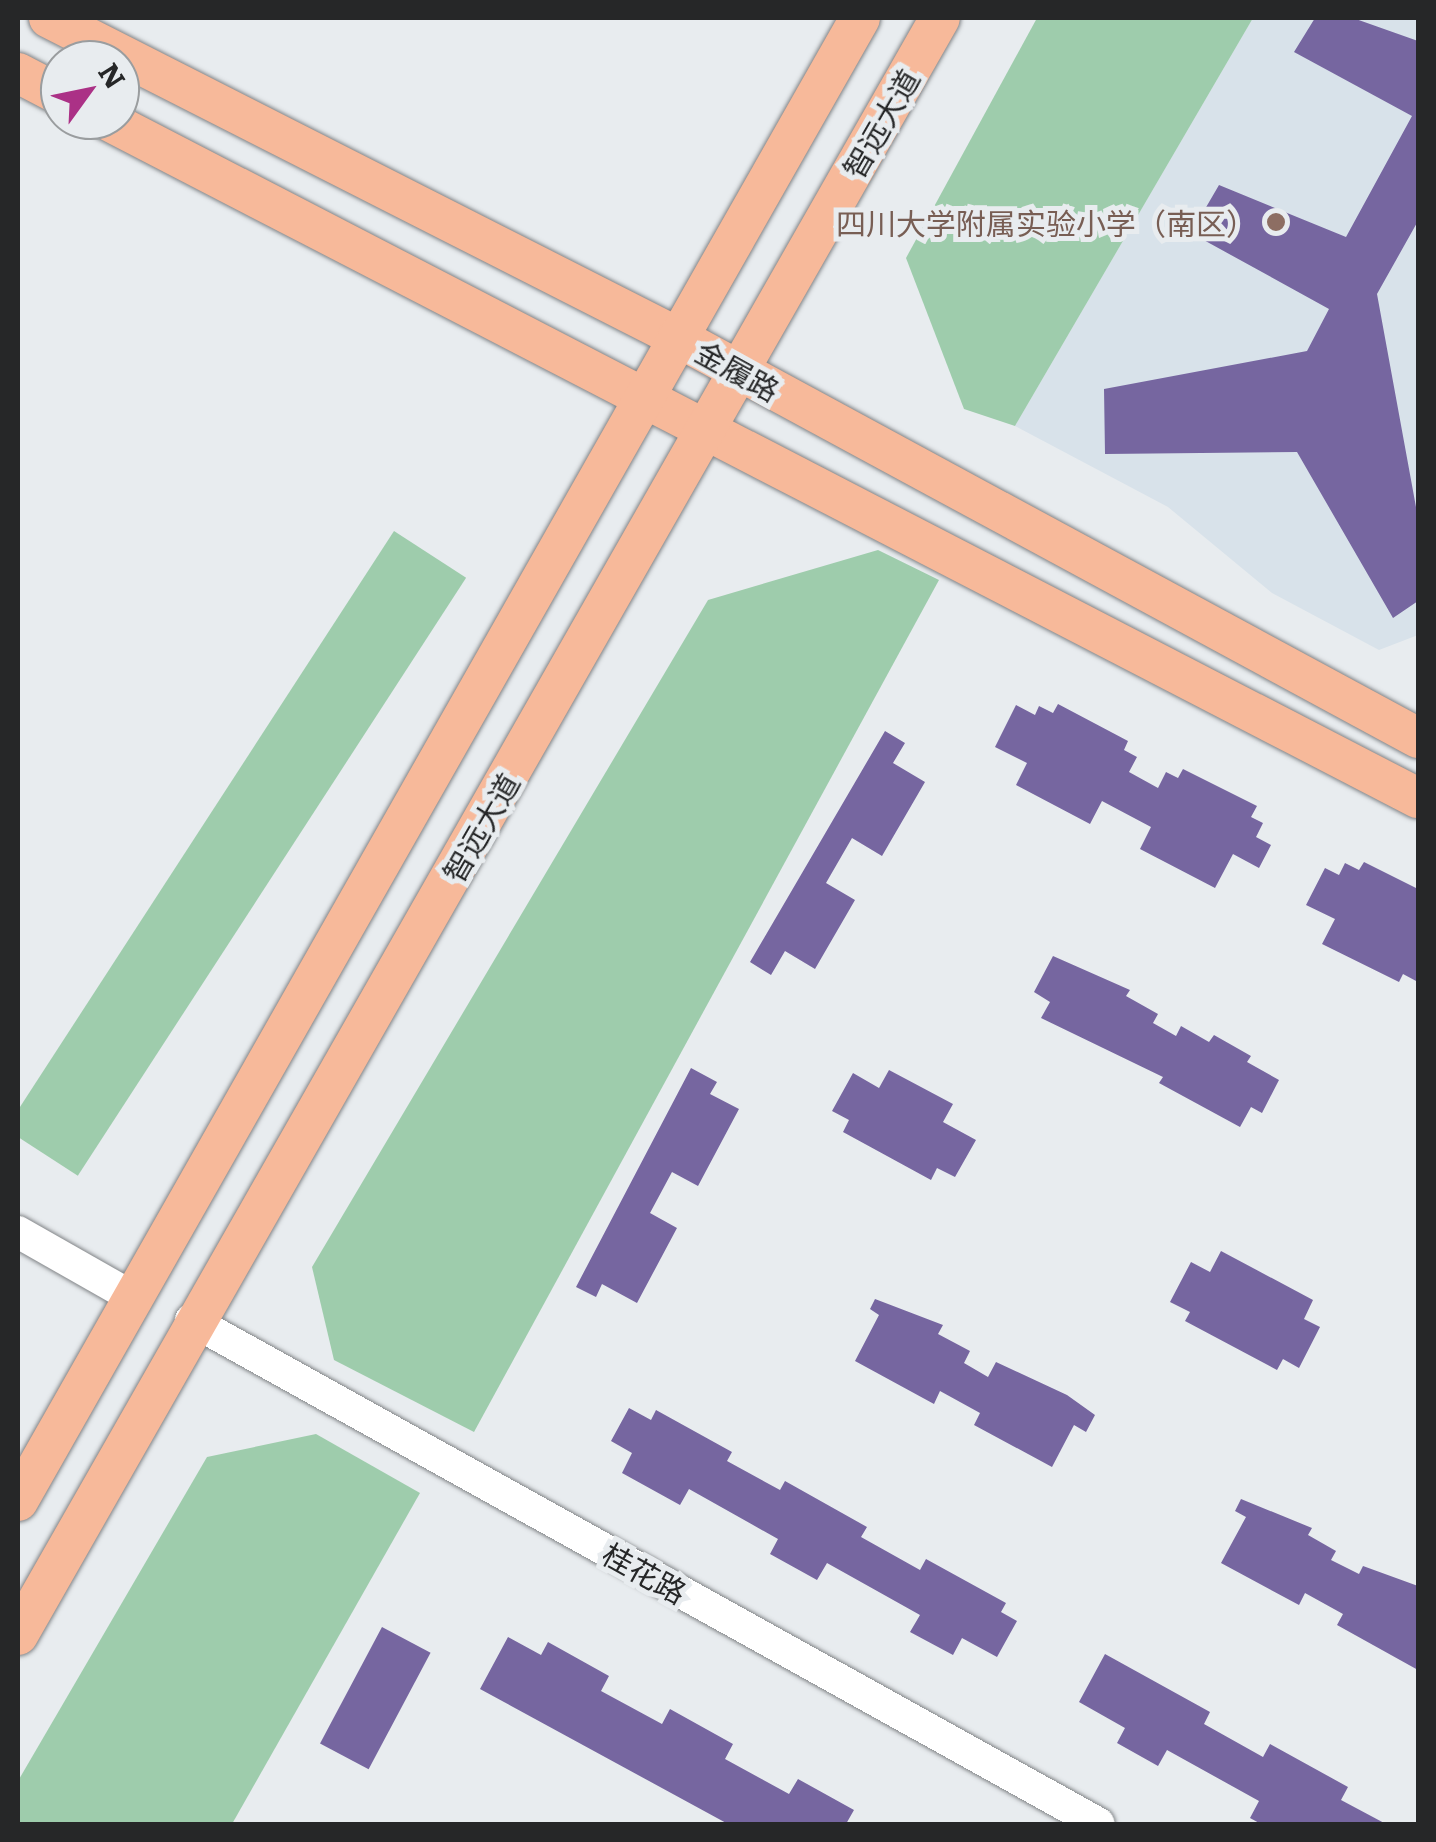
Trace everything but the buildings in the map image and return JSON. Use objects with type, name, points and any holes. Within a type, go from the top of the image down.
[{"type":"main road","name":"金履路","points":[[48,18],[678,337],[1418,738]]},
{"type":"main road","points":[[18,1500],[860,18]]},
{"type":"main road","name":"智远大道","points":[[18,1635],[192,1320],[708,436],[739,371],[940,18]]},
{"type":"main road","points":[[140,137],[708,436],[1414,785]]},
{"type":"street","points":[[18,1232],[134,1298]]},
{"type":"street","name":"桂花路","points":[[192,1320],[1099,1824]]},
{"type":"shaded area","name":"四川大学附属实验小学（南区）","points":[[1253,18],[1418,18],[1418,635],[1379,650],[1272,593],[1168,507],[1015,426]]},
{"type":"green space","points":[[1037,18],[1253,18],[1015,426],[964,409],[906,258]]},
{"type":"green space","points":[[394,531],[466,578],[78,1176],[18,1137],[18,1110]]},
{"type":"green space","points":[[878,550],[939,580],[474,1432],[334,1360],[312,1267],[708,600]]},
{"type":"green space","points":[[316,1434],[420,1493],[232,1824],[18,1824],[18,1781],[207,1457]]},
{"type":"place","name":"四川大学附属实验小学（南区）","points":[[1276,222]]}]
